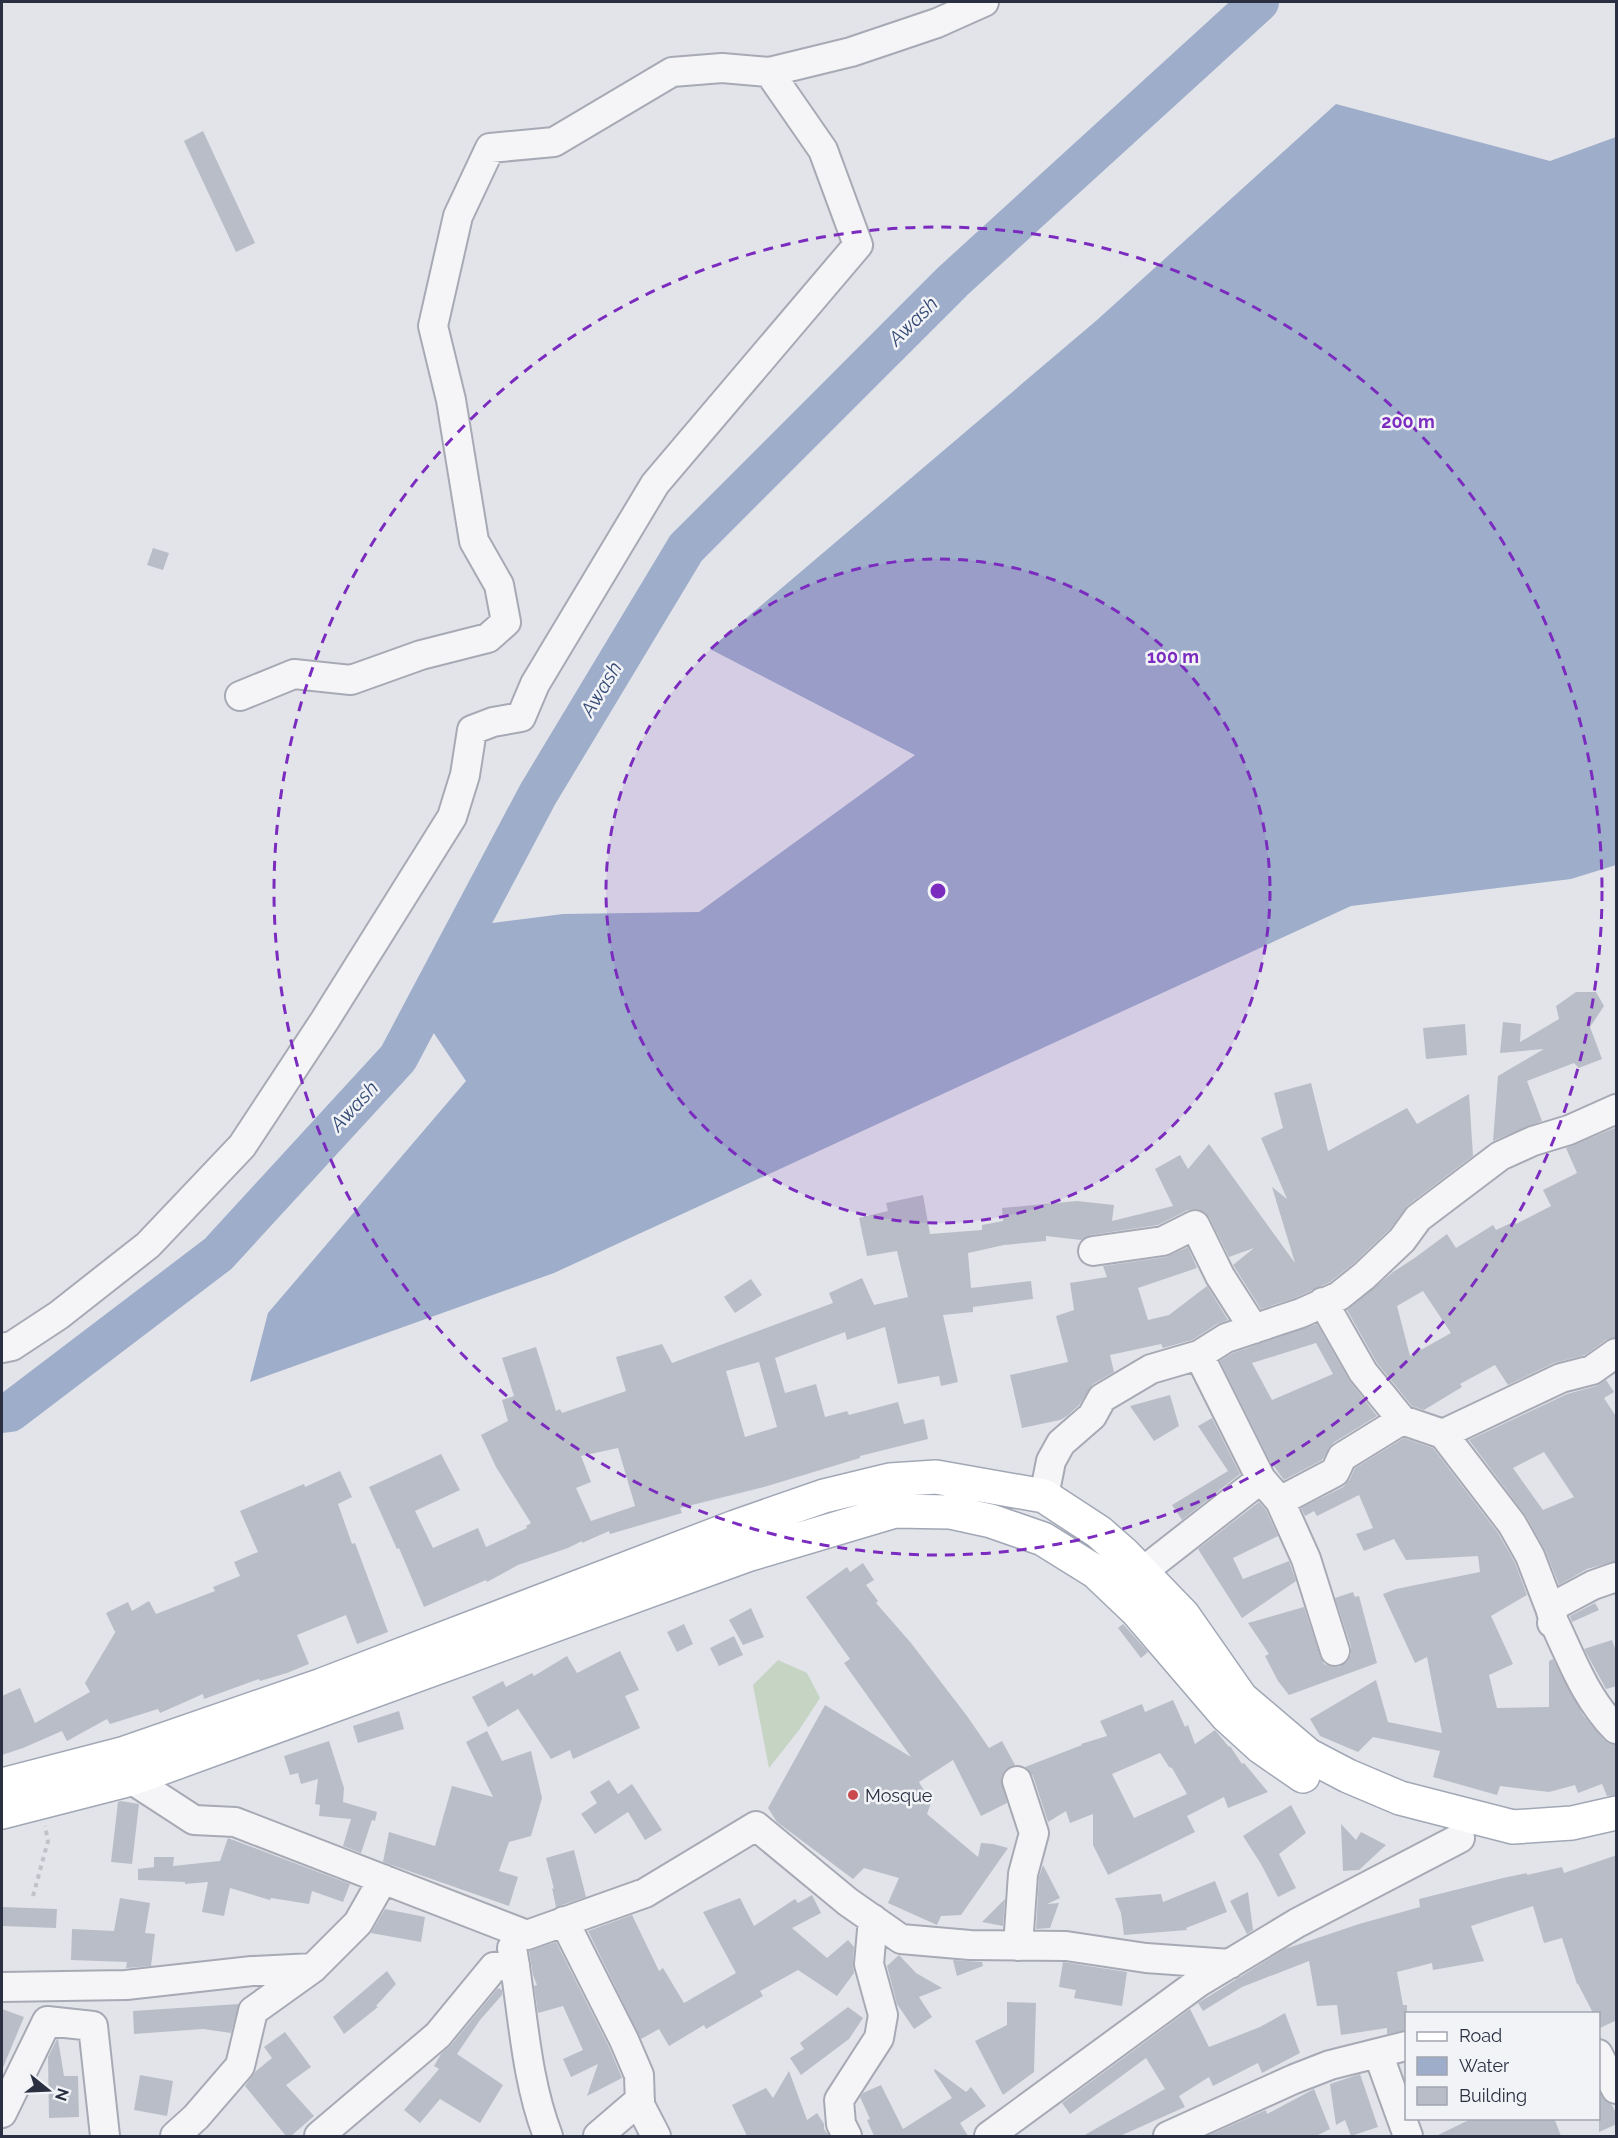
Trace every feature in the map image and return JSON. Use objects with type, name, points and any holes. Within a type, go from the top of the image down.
[{"type":"main road","points":[[2,1812],[39,1802],[127,1766],[741,1541],[824,1496],[890,1480],[936,1477],[1044,1496],[1099,1532],[1183,1615],[1241,1698],[1308,1755],[1348,1776],[1400,1798],[1513,1827],[1572,1834],[1617,1833]]},
{"type":"main road","points":[[741,1541],[895,1511],[950,1512],[991,1521],[1042,1539],[1096,1572],[1137,1611],[1227,1716],[1260,1747],[1334,1795],[1396,1820],[1460,1838],[1511,1847],[1572,1834],[1617,1813]]},
{"type":"main road","points":[[2,1785],[127,1766]]},
{"type":"street","points":[[240,696],[294,674],[351,680],[421,655],[488,638],[506,622],[499,585],[474,541],[451,400],[433,326],[458,216],[490,148],[554,142],[672,72],[722,68],[769,72],[851,52],[937,23],[984,2]]},
{"type":"street","points":[[2,1348],[12,1346],[59,1315],[148,1245],[242,1146],[325,1020],[452,817],[465,775],[472,730],[493,722],[521,717],[535,684],[655,484],[858,245],[823,150],[769,72]]},
{"type":"street","points":[[1044,1496],[1051,1461],[1061,1443],[1092,1416],[1102,1398],[1151,1369],[1199,1354],[1226,1338],[1301,1313],[1339,1296],[1402,1240],[1418,1218],[1500,1156],[1533,1141],[1569,1130],[1617,1108]]},
{"type":"street","points":[[1093,1251],[1163,1241],[1195,1225],[1220,1276],[1254,1329]]},
{"type":"street","points":[[1323,1302],[1363,1372],[1402,1420],[1443,1434],[1512,1524],[1530,1556],[1549,1620],[1585,1688],[1604,1717],[1617,1729]]},
{"type":"street","points":[[1443,1434],[1561,1378],[1592,1370],[1617,1353]]},
{"type":"street","points":[[1199,1354],[1261,1479],[1280,1501],[1306,1559],[1335,1652]]},
{"type":"street","points":[[1280,1501],[1335,1472],[1342,1457],[1402,1420]]},
{"type":"street","points":[[1142,1572],[1261,1479]]},
{"type":"street","points":[[1549,1620],[1593,1585],[1617,1577]]},
{"type":"street","points":[[127,1766],[194,1821],[235,1822],[526,1935],[645,1893],[756,1826],[848,1902],[901,1939],[970,1945],[1066,1946],[1146,1958],[1230,1964]]},
{"type":"street","points":[[1017,1780],[1034,1833],[1023,1874],[1018,1946]]},
{"type":"street","points":[[989,2136],[1199,1982],[1297,1923],[1460,1838]]},
{"type":"street","points":[[175,2136],[196,2117],[240,2066],[253,2012],[313,1968],[358,1923],[382,1879]]},
{"type":"street","points":[[848,2136],[841,2124],[839,2100],[879,2038],[883,2015],[869,1964],[873,1919]]},
{"type":"street","points":[[564,1921],[624,2040],[639,2075],[640,2105],[656,2136]]},
{"type":"street","points":[[508,1928],[530,2070],[540,2115],[548,2136]]},
{"type":"street","points":[[319,2136],[438,2035],[494,1966],[515,1965]]},
{"type":"street","points":[[2,1987],[126,1985],[252,1971],[313,1968]]},
{"type":"street","points":[[2,2113],[47,2021],[93,2026],[105,2136]]},
{"type":"street","points":[[1168,2136],[1330,2065],[1405,2046]]},
{"type":"street","points":[[1378,2053],[1407,2136]]},
{"type":"street","points":[[1600,2056],[1617,2089]]},
{"type":"street","points":[[598,2136],[640,2100]]},
{"type":"path","points":[[33,1896],[48,1841],[39,1802]]},
{"type":"green space","points":[[778,1660],[807,1673],[820,1698],[799,1730],[769,1768],[753,1685]]},
{"type":"water","points":[[1336,104],[1550,161],[1616,137],[1616,865],[1571,879],[1351,906],[554,1273],[250,1382],[268,1313],[466,1081],[421,1014],[468,926],[563,914],[699,912],[915,755],[710,649],[1097,320]]},
{"type":"building","points":[[203,131],[255,243],[236,252],[184,141]]},
{"type":"building","points":[[153,548],[169,553],[163,570],[147,565]]},
{"type":"building","points":[[1576,992],[1596,992],[1604,1006],[1590,1027],[1602,1059],[1579,1068],[1574,1063],[1527,1081],[1542,1121],[1493,1141],[1498,1076],[1544,1049],[1500,1053],[1503,1022],[1521,1024],[1520,1042],[1559,1019],[1556,1006]]},
{"type":"building","points":[[1465,1024],[1467,1055],[1426,1059],[1423,1028]]},
{"type":"building","points":[[1311,1083],[1328,1151],[1407,1108],[1417,1124],[1469,1094],[1473,1156],[1408,1205],[1390,1229],[1330,1282],[1295,1298],[1261,1309],[1233,1265],[1254,1248],[1229,1257],[1209,1217],[1205,1212],[1197,1209],[1188,1210],[1158,1225],[1091,1235],[1081,1240],[1046,1236],[1046,1241],[1004,1245],[968,1253],[971,1288],[1031,1281],[1033,1299],[973,1307],[973,1312],[943,1315],[958,1382],[941,1386],[939,1376],[898,1384],[885,1327],[847,1340],[845,1332],[775,1358],[785,1393],[816,1384],[825,1417],[847,1411],[849,1415],[898,1402],[904,1424],[924,1419],[928,1439],[860,1456],[860,1458],[764,1487],[680,1508],[682,1513],[610,1534],[609,1531],[518,1565],[487,1582],[486,1580],[424,1607],[399,1548],[397,1549],[369,1487],[441,1454],[460,1490],[415,1511],[433,1548],[478,1528],[486,1547],[527,1528],[526,1526],[531,1523],[496,1467],[481,1435],[508,1421],[502,1400],[514,1396],[502,1358],[536,1347],[556,1411],[560,1409],[562,1413],[626,1391],[616,1357],[662,1344],[672,1363],[833,1303],[829,1293],[862,1278],[874,1305],[908,1297],[897,1251],[867,1256],[859,1218],[888,1211],[886,1203],[923,1195],[930,1234],[982,1230],[982,1225],[1003,1221],[1002,1208],[1077,1201],[1114,1205],[1112,1221],[1173,1206],[1155,1169],[1180,1155],[1188,1169],[1209,1144],[1295,1263],[1272,1187],[1287,1199],[1261,1138],[1283,1128],[1274,1093]],"holes":[[[759,1362],[777,1427],[745,1437],[726,1371]],[[618,1448],[635,1506],[591,1521],[576,1488],[591,1482],[581,1456]]]},
{"type":"building","points":[[1617,1127],[1617,1337],[1606,1340],[1585,1355],[1554,1363],[1508,1385],[1495,1365],[1460,1384],[1462,1387],[1424,1410],[1412,1406],[1377,1363],[1347,1310],[1393,1272],[1447,1234],[1456,1248],[1493,1225],[1496,1230],[1515,1221],[1516,1224],[1551,1206],[1543,1190],[1577,1173],[1566,1148]],"holes":[[[1423,1291],[1451,1333],[1410,1356],[1397,1306]]]},
{"type":"building","points":[[1188,1247],[1197,1268],[1138,1288],[1148,1320],[1169,1315],[1207,1286],[1228,1320],[1217,1324],[1192,1340],[1163,1348],[1161,1344],[1110,1355],[1114,1372],[1093,1384],[1079,1405],[1067,1416],[1060,1420],[1022,1428],[1010,1375],[1068,1362],[1056,1316],[1074,1310],[1070,1283],[1107,1277],[1103,1266],[1166,1257]]},
{"type":"building","points":[[751,1279],[762,1295],[735,1313],[724,1297]]},
{"type":"building","points":[[1317,1324],[1349,1380],[1377,1416],[1333,1443],[1322,1460],[1284,1480],[1270,1461],[1220,1361],[1233,1353]],"holes":[[[1316,1343],[1333,1374],[1272,1400],[1252,1363]]]},
{"type":"building","points":[[1606,1380],[1614,1392],[1604,1398],[1617,1418],[1617,1561],[1587,1569],[1559,1585],[1545,1550],[1526,1516],[1469,1440],[1567,1394],[1596,1386]],"holes":[[[1544,1452],[1574,1497],[1543,1510],[1513,1468]]]},
{"type":"building","points":[[1170,1395],[1179,1426],[1154,1441],[1130,1406]]},
{"type":"building","points":[[1212,1418],[1240,1474],[1182,1520],[1172,1505],[1228,1471],[1198,1426]]},
{"type":"building","points":[[1404,1438],[1433,1448],[1498,1533],[1515,1563],[1527,1595],[1491,1616],[1513,1664],[1489,1675],[1497,1708],[1549,1707],[1549,1661],[1553,1659],[1583,1715],[1604,1740],[1617,1745],[1617,1795],[1607,1796],[1602,1784],[1578,1793],[1575,1785],[1549,1792],[1500,1786],[1497,1795],[1433,1777],[1440,1751],[1373,1737],[1358,1752],[1320,1736],[1310,1719],[1376,1680],[1388,1722],[1442,1733],[1427,1657],[1415,1663],[1383,1594],[1396,1589],[1480,1572],[1478,1556],[1406,1560],[1394,1539],[1364,1551],[1356,1534],[1373,1528],[1359,1495],[1317,1516],[1314,1511],[1305,1516],[1301,1508],[1343,1487],[1355,1468]]},
{"type":"building","points":[[340,1471],[352,1497],[338,1504],[388,1632],[357,1644],[346,1615],[297,1635],[309,1664],[287,1673],[260,1681],[259,1679],[204,1699],[203,1694],[160,1713],[158,1709],[110,1724],[107,1719],[67,1741],[62,1731],[2,1755],[2,1696],[20,1688],[35,1723],[90,1692],[85,1683],[116,1631],[106,1613],[128,1602],[132,1611],[149,1601],[156,1614],[215,1591],[213,1587],[240,1576],[234,1562],[258,1552],[240,1511],[304,1484],[305,1487]]},
{"type":"building","points":[[1259,1502],[1266,1510],[1278,1536],[1233,1558],[1243,1579],[1289,1561],[1296,1581],[1242,1618],[1198,1549]]},
{"type":"building","points":[[863,1563],[874,1580],[866,1585],[878,1601],[876,1603],[911,1643],[989,1748],[1002,1741],[1015,1765],[1005,1770],[1001,1778],[1007,1803],[981,1816],[953,1760],[919,1782],[931,1803],[927,1814],[978,1857],[981,1843],[1008,1848],[961,1915],[941,1916],[937,1925],[888,1903],[899,1878],[864,1868],[853,1879],[777,1822],[768,1808],[825,1705],[911,1757],[844,1663],[850,1659],[806,1597],[847,1567],[850,1572]]},
{"type":"building","points":[[1353,1592],[1355,1597],[1359,1596],[1377,1663],[1289,1695],[1278,1681],[1265,1656],[1269,1654],[1248,1623],[1304,1607],[1324,1664],[1339,1667],[1347,1662],[1351,1655],[1351,1647],[1335,1598]]},
{"type":"building","points":[[1595,1603],[1599,1610],[1572,1622],[1570,1616]]},
{"type":"building","points":[[751,1608],[764,1637],[743,1645],[729,1620]]},
{"type":"building","points":[[684,1624],[693,1644],[677,1652],[667,1632]]},
{"type":"building","points":[[1123,1624],[1148,1652],[1141,1658],[1118,1628]]},
{"type":"building","points":[[734,1636],[743,1655],[719,1666],[710,1648]]},
{"type":"building","points":[[1612,1640],[1617,1654],[1617,1686],[1606,1689],[1584,1649]]},
{"type":"building","points":[[620,1651],[639,1690],[625,1696],[640,1728],[573,1759],[570,1750],[551,1759],[518,1709],[488,1727],[472,1697],[503,1681],[506,1687],[532,1673],[534,1676],[567,1656],[577,1673]]},
{"type":"building","points":[[1173,1700],[1185,1727],[1188,1725],[1195,1744],[1215,1730],[1268,1792],[1228,1808],[1224,1797],[1187,1816],[1195,1832],[1108,1875],[1093,1845],[1093,1814],[1070,1823],[1066,1811],[1048,1822],[1033,1776],[1025,1767],[1107,1736],[1100,1721],[1142,1704],[1145,1712]],"holes":[[[1160,1753],[1172,1768],[1187,1794],[1134,1818],[1112,1774]]]},
{"type":"building","points":[[399,1711],[404,1729],[358,1743],[353,1726]]},
{"type":"building","points":[[487,1731],[502,1761],[531,1751],[542,1798],[531,1836],[509,1842],[499,1871],[518,1877],[509,1906],[383,1862],[389,1832],[435,1846],[452,1786],[493,1797],[466,1742]]},
{"type":"building","points":[[329,1741],[344,1788],[343,1802],[377,1812],[361,1853],[343,1846],[351,1819],[319,1816],[320,1805],[315,1804],[318,1779],[301,1784],[298,1773],[290,1775],[284,1756]]},
{"type":"building","points":[[609,1780],[618,1794],[632,1784],[662,1830],[645,1840],[628,1812],[595,1834],[581,1814],[597,1803],[590,1792]]},
{"type":"building","points":[[118,1802],[139,1804],[132,1864],[111,1862]]},
{"type":"building","points":[[1291,1805],[1306,1833],[1279,1854],[1296,1888],[1278,1897],[1243,1836]]},
{"type":"building","points":[[1341,1824],[1356,1840],[1361,1832],[1386,1845],[1359,1870],[1343,1871]]},
{"type":"building","points":[[228,1838],[350,1884],[343,1902],[312,1891],[309,1904],[271,1898],[270,1900],[230,1888],[224,1916],[202,1912],[208,1882],[185,1884],[185,1882],[138,1880],[138,1869],[154,1867],[154,1857],[174,1857],[173,1866],[220,1861]]},
{"type":"building","points":[[574,1850],[586,1897],[556,1907],[546,1858]]},
{"type":"building","points":[[1617,1855],[1617,2020],[1600,2028],[1600,2012],[1592,2012],[1577,1984],[1562,1938],[1544,1943],[1533,1906],[1471,1926],[1484,1961],[1433,1970],[1432,1963],[1397,1972],[1403,2005],[1407,2005],[1405,2030],[1387,2034],[1387,2028],[1341,2035],[1337,2005],[1317,2006],[1309,1961],[1242,1987],[1203,2011],[1198,2003],[1285,1949],[1359,1924],[1420,1907],[1419,1899],[1527,1873],[1527,1875],[1562,1867],[1564,1873]]},
{"type":"building","points":[[1043,1865],[1060,1898],[1047,1904],[1059,1903],[1050,1928],[1036,1929],[1039,1877]]},
{"type":"building","points":[[1215,1881],[1227,1912],[1186,1928],[1187,1930],[1124,1935],[1121,1913],[1115,1898],[1161,1894],[1163,1902]]},
{"type":"building","points":[[1248,1892],[1253,1930],[1247,1934],[1230,1901]]},
{"type":"building","points":[[812,1895],[821,1913],[792,1928],[827,1958],[848,1940],[854,1947],[854,1973],[837,1996],[798,1970],[760,1991],[763,1996],[706,2029],[704,2025],[669,2046],[659,2029],[641,2039],[588,1931],[632,1915],[659,1971],[663,1968],[684,2003],[736,1973],[703,1912],[740,1898],[754,1926],[795,1899],[798,1903]]},
{"type":"building","points":[[120,1898],[150,1903],[145,1933],[155,1934],[151,1966],[126,1968],[127,1962],[71,1960],[72,1929],[114,1931]]},
{"type":"building","points":[[1005,1899],[1003,1926],[982,1922]]},
{"type":"building","points":[[2,1907],[57,1909],[56,1928],[2,1926]]},
{"type":"building","points":[[385,1909],[425,1917],[421,1942],[371,1933]]},
{"type":"building","points":[[556,1942],[609,2047],[622,2078],[587,2096],[598,2064],[571,2077],[563,2059],[583,2050],[563,2006],[538,2013],[534,1986],[537,1985],[529,1951]]},
{"type":"building","points":[[899,1955],[916,1973],[942,1988],[919,1997],[932,2017],[914,2029],[897,2004],[887,1966]]},
{"type":"building","points":[[953,1960],[982,1962],[983,1966],[957,1976]]},
{"type":"building","points":[[1063,1962],[1127,1972],[1122,2006],[1074,1998],[1076,1990],[1059,1987]]},
{"type":"building","points":[[387,1971],[396,1984],[376,2006],[378,2007],[344,2034],[333,2017]]},
{"type":"building","points":[[498,1988],[502,1990],[502,1995],[480,2020],[457,2054],[503,2085],[480,2123],[440,2099],[420,2123],[404,2110],[439,2069],[434,2066],[441,2054]]},
{"type":"building","points":[[1007,2002],[1036,2003],[1034,2072],[1003,2095],[975,2041],[1007,2025]]},
{"type":"building","points":[[239,2004],[231,2033],[203,2029],[134,2034],[133,2011]]},
{"type":"building","points":[[848,2007],[863,2018],[849,2039],[801,2075],[790,2058],[804,2049],[800,2043]]},
{"type":"building","points":[[2,2009],[24,2017],[2,2070]]},
{"type":"building","points":[[1190,2009],[1209,2047],[1260,2027],[1285,2013],[1300,2053],[1262,2073],[1258,2063],[1213,2086],[1209,2077],[1179,2096],[1185,2107],[1120,2136],[1083,2136],[1165,2089],[1146,2058],[1070,2114],[1062,2103]]},
{"type":"building","points":[[285,2032],[311,2067],[286,2085],[314,2116],[291,2136],[286,2136],[245,2086],[256,2071],[272,2058],[264,2047]]},
{"type":"building","points":[[57,2039],[64,2076],[78,2076],[79,2117],[49,2118],[48,2057]]},
{"type":"building","points":[[935,2069],[966,2092],[971,2087],[986,2106],[960,2123],[968,2136],[874,2136],[867,2120],[870,2119],[860,2097],[863,2093],[881,2085],[903,2129],[952,2098],[934,2071]]},
{"type":"building","points":[[789,2071],[807,2120],[817,2113],[829,2136],[747,2136],[732,2105],[766,2088],[773,2098]]},
{"type":"building","points":[[1360,2074],[1378,2127],[1351,2136],[1345,2120],[1336,2125],[1330,2084]]},
{"type":"building","points":[[140,2075],[173,2081],[167,2116],[134,2110]]},
{"type":"building","points":[[1314,2089],[1330,2129],[1316,2136],[1207,2136],[1266,2110],[1267,2114]]},
{"type":"building","points":[[1600,2092],[1612,2105],[1617,2115],[1617,2124],[1599,2132]]},
{"type":"building","points":[[1469,2120],[1555,2120],[1561,2136],[1436,2136]]},
{"type":"waterway","name":"Awash","points":[[2,1413],[10,1412],[218,1254],[398,1058],[538,794],[686,548],[953,281],[1259,2]]},
{"type":"place","name":"Mosque","points":[[853,1795]]}]
